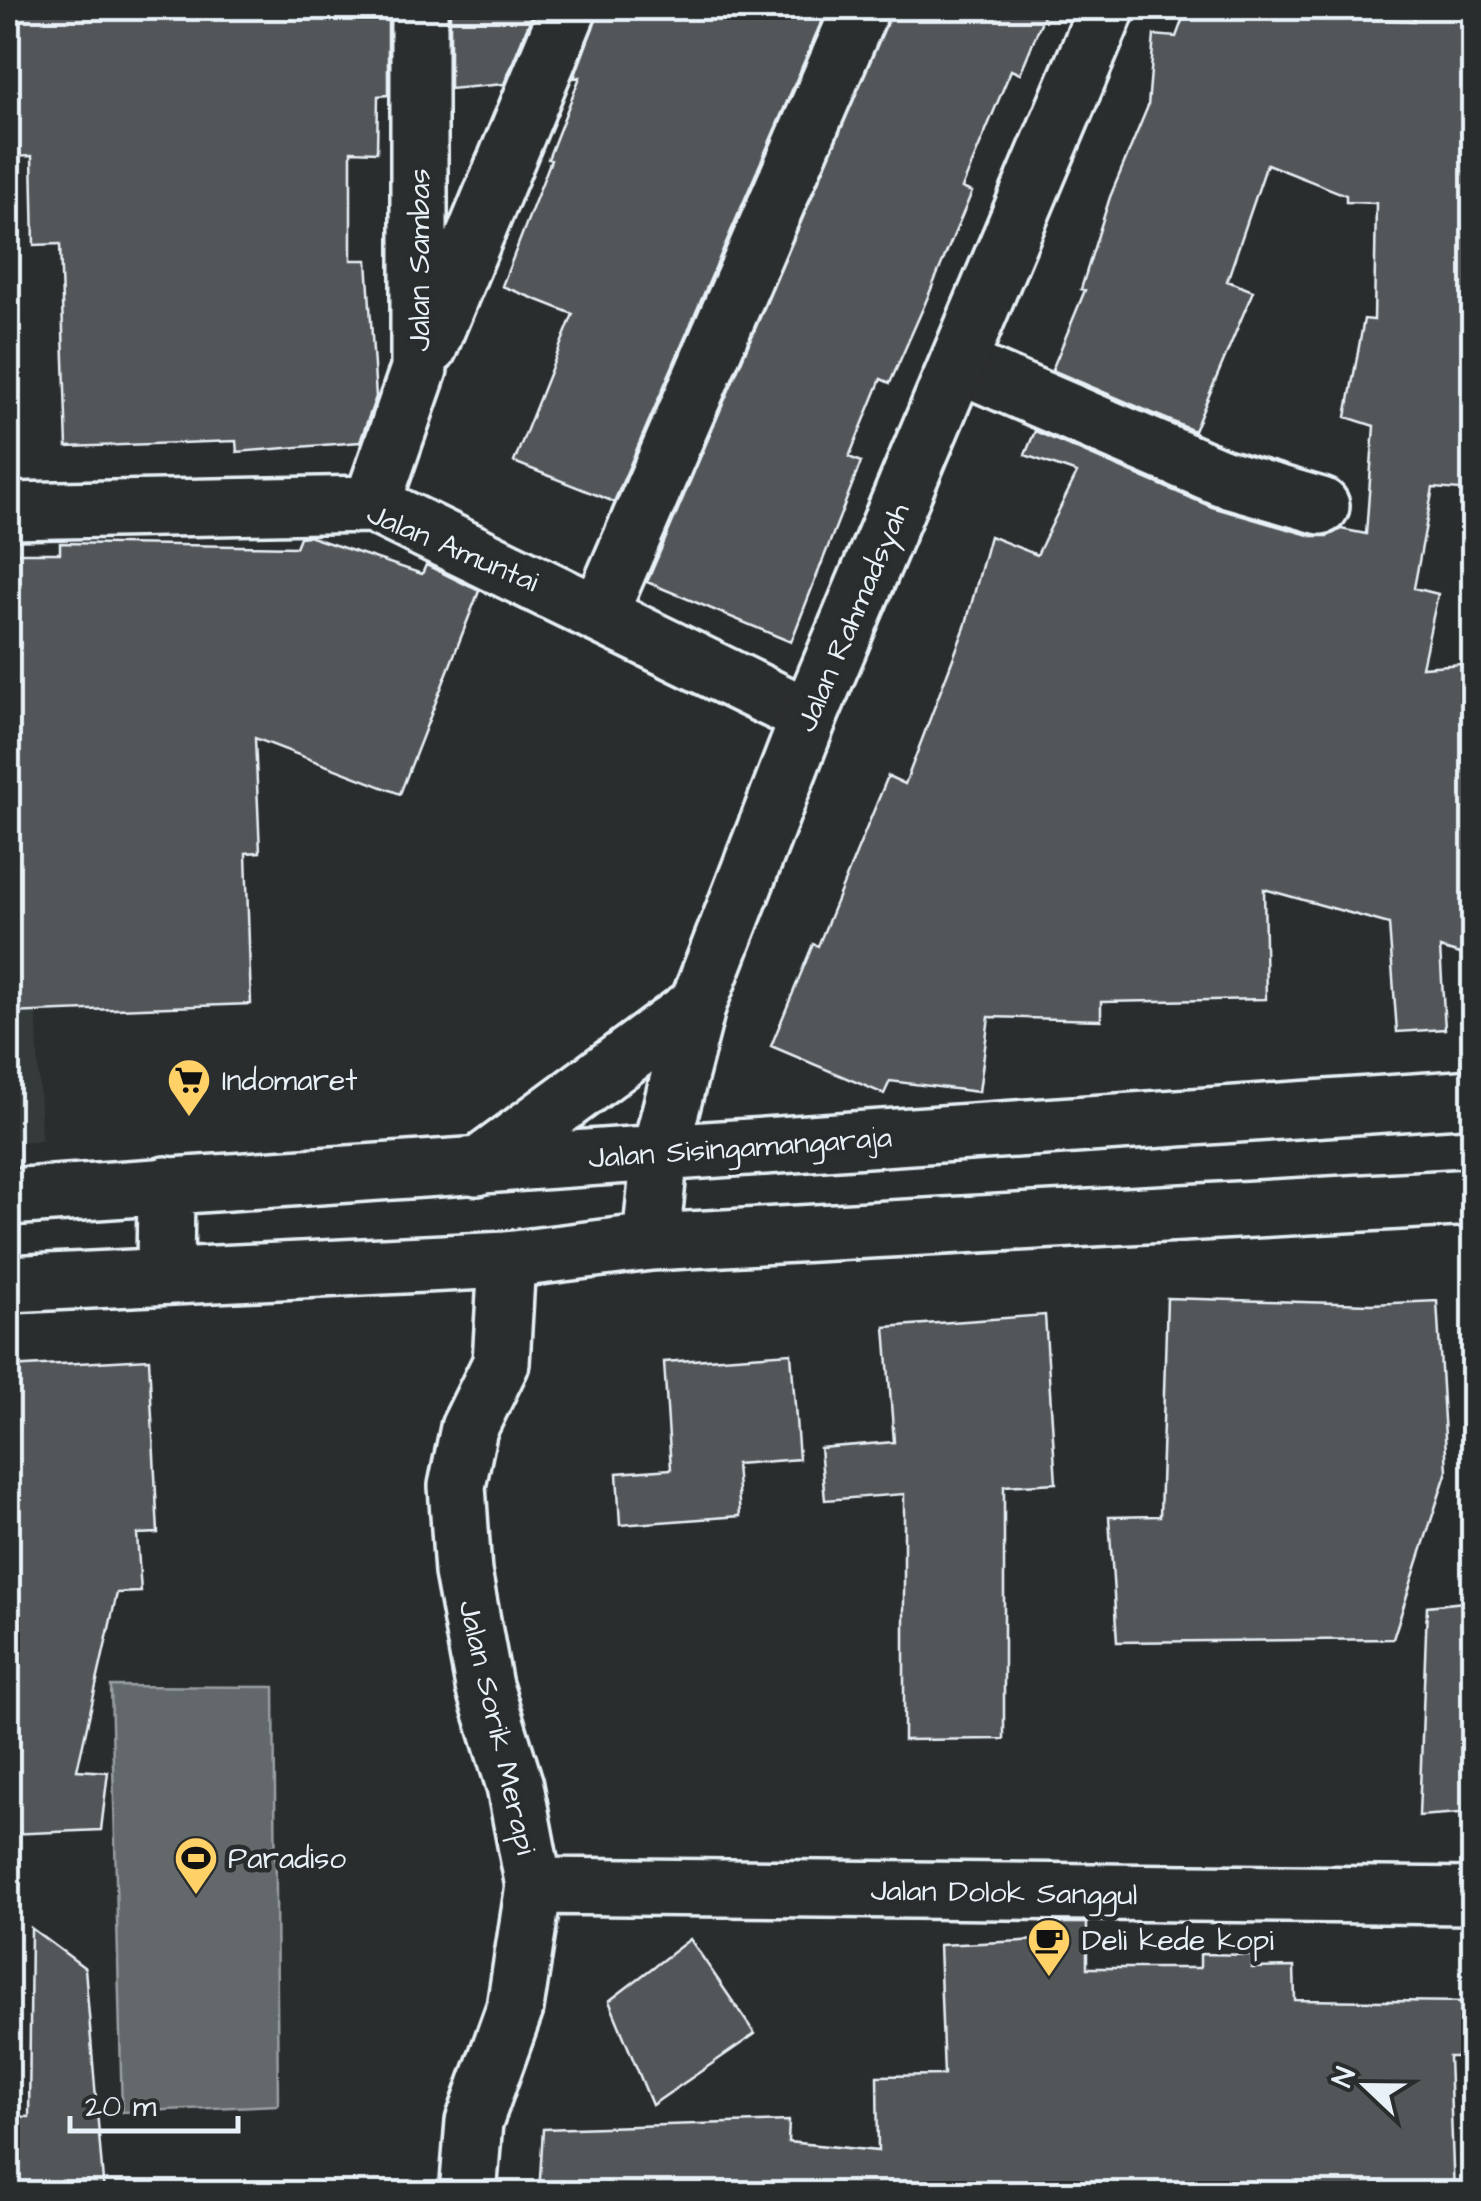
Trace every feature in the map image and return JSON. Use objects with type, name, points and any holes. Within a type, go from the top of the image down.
[{"type":"street","name":"Jalan Sambas","points":[[372,504],[420,370],[419,8]]},
{"type":"street","points":[[420,370],[569,8]]},
{"type":"street","points":[[600,612],[860,8]]},
{"type":"street","name":"Jalan Rahmadsyah","points":[[651,1242],[660,1151],[698,1004],[809,717],[1106,8]]},
{"type":"street","points":[[958,364],[1220,478],[1321,506]]},
{"type":"street","name":"Jalan Amuntai","points":[[8,511],[372,504],[809,717]]},
{"type":"street","points":[[475,1169],[698,1004]]},
{"type":"street","name":"Jalan Sisingamangaraja","points":[[8,1197],[475,1169],[660,1151],[1474,1098]]},
{"type":"street","points":[[165,1275],[166,1185]]},
{"type":"street","points":[[8,1284],[507,1260],[651,1242],[1474,1197]]},
{"type":"street","name":"Jalan Sorik Merapi","points":[[468,2194],[474,2122],[515,2008],[534,1886],[515,1786],[484,1686],[464,1572],[457,1486],[469,1428],[502,1363],[507,1260]]},
{"type":"street","name":"Jalan Dolok Sanggul","points":[[534,1886],[1474,1896]]},
{"type":"shaded area","points":[[8,760],[28,760],[41,1141],[8,1142]]},
{"type":"shaded area","name":"Paradiso","points":[[111,1686],[274,1687],[278,2105],[122,2112]]},
{"type":"building","points":[[8,8],[388,8],[388,95],[378,96],[377,152],[351,151],[351,260],[367,260],[376,397],[360,442],[237,452],[236,441],[67,447],[60,244],[34,245],[32,156],[11,157]]},
{"type":"building","points":[[450,8],[535,8],[504,84],[450,89]]},
{"type":"building","points":[[600,8],[827,9],[614,502],[514,462],[573,314],[502,286],[551,160],[548,159],[580,77],[574,78]]},
{"type":"building","points":[[892,8],[1047,8],[1020,74],[1011,70],[962,188],[972,192],[890,383],[881,379],[849,457],[861,462],[791,642],[647,582]]},
{"type":"building","points":[[1415,8],[1474,8],[1474,491],[1433,488],[1414,588],[1438,594],[1422,667],[1474,663],[1474,958],[1440,948],[1445,1029],[1397,1032],[1389,924],[1264,889],[1266,999],[1101,1002],[1101,1020],[989,1017],[979,1092],[890,1081],[884,1094],[771,1046],[813,944],[818,946],[888,776],[905,784],[965,627],[990,536],[1037,555],[1077,473],[1025,455],[1035,431],[1212,507],[1312,536],[1328,536],[1341,529],[1366,534],[1374,426],[1346,417],[1364,319],[1374,320],[1376,203],[1346,202],[1346,195],[1267,164],[1227,281],[1253,291],[1194,431],[1052,370],[1085,290],[1081,289],[1110,197],[1148,106],[1154,35],[1176,37],[1186,10],[1414,21]]},
{"type":"building","points":[[308,536],[422,574],[426,565],[479,591],[400,794],[255,738],[260,852],[246,853],[251,1004],[8,1013],[8,553],[60,553],[60,543],[296,547],[300,537]]},
{"type":"building","points":[[1167,1298],[1371,1304],[1437,1301],[1447,1471],[1393,1639],[1117,1642],[1109,1517],[1160,1516]]},
{"type":"building","points":[[1045,1315],[1056,1483],[1004,1486],[1004,1739],[904,1740],[904,1494],[825,1500],[820,1448],[894,1442],[885,1327]]},
{"type":"building","points":[[791,1353],[799,1459],[736,1464],[740,1516],[620,1525],[617,1473],[671,1469],[664,1362]]},
{"type":"building","points":[[149,1359],[158,1533],[137,1534],[141,1592],[117,1593],[77,1770],[108,1772],[101,1830],[8,1834],[8,1367]]},
{"type":"building","points":[[1474,1601],[1474,1812],[1419,1816],[1427,1606]]},
{"type":"building","points":[[1042,1923],[1087,1923],[1087,1968],[1200,1968],[1200,1954],[1252,1955],[1252,1968],[1294,1967],[1295,2000],[1474,2002],[1474,2057],[1449,2057],[1454,2194],[539,2194],[543,2129],[789,2121],[788,2142],[878,2151],[877,2076],[944,2075],[939,1945],[1042,1940]]},
{"type":"building","points":[[31,1928],[85,1968],[104,2194],[8,2194],[8,2116],[29,2117]]},
{"type":"building","points":[[690,1939],[755,2034],[652,2105],[609,2001]]},
{"type":"place","name":"Indomaret","points":[[189,1118]]},
{"type":"place","name":"Paradiso","points":[[196,1896]]},
{"type":"place","name":"Deli kede kopi","points":[[1049,1978]]}]
